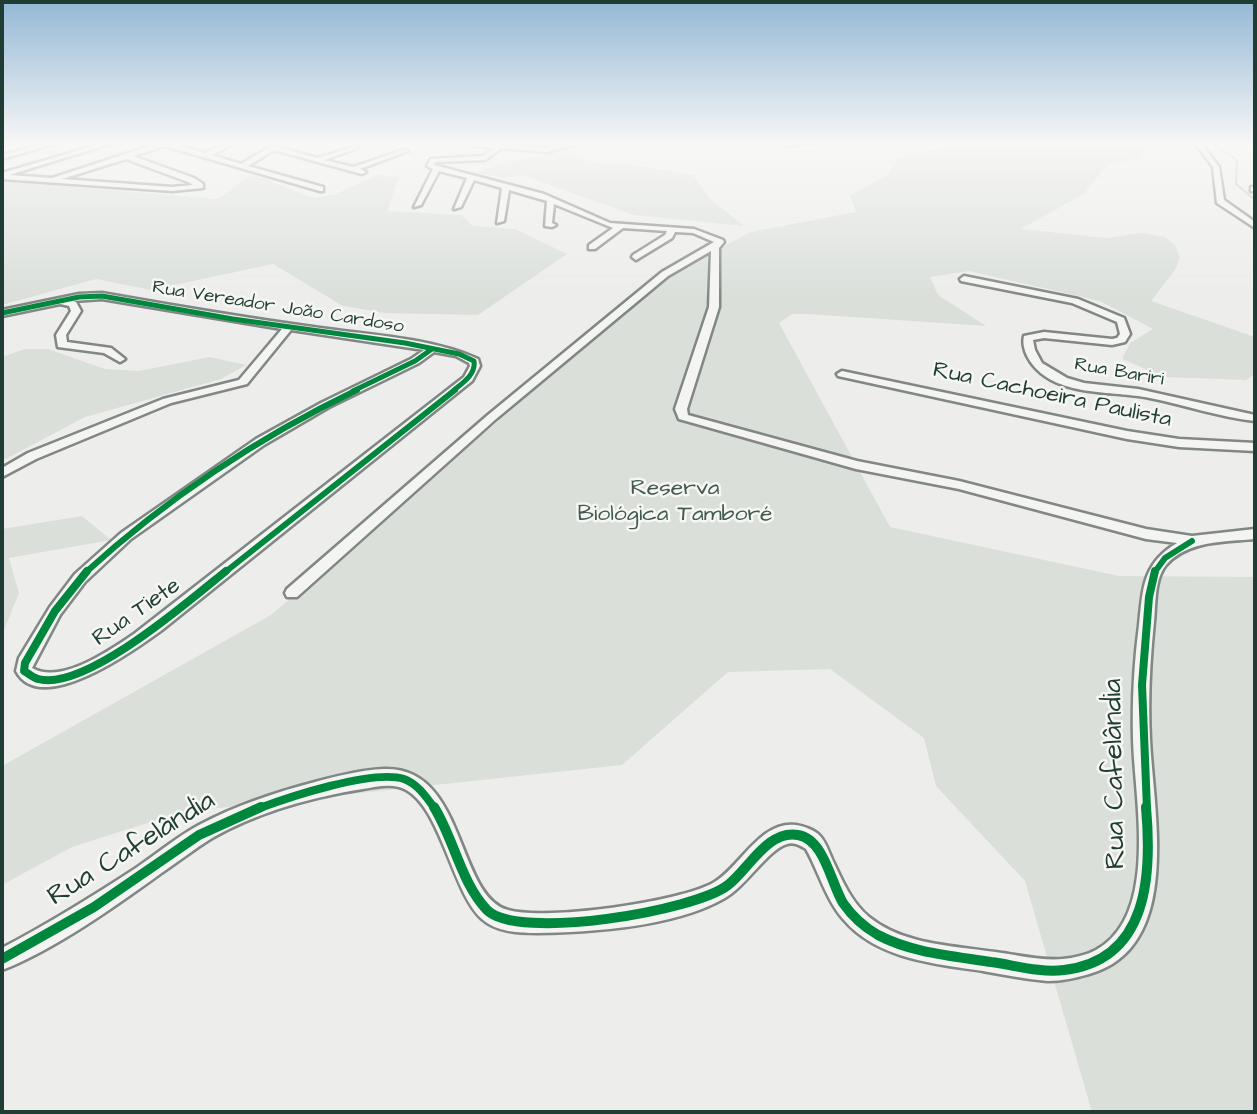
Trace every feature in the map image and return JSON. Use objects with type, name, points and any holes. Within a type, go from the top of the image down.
[{"type":"street","points":[[417,205],[422,195]]},
{"type":"street","points":[[457,207],[463,195]]},
{"type":"street","points":[[499,221],[504,195]]},
{"type":"street","points":[[526,195],[550,205],[563,206],[609,225],[672,228],[701,233],[720,242]]},
{"type":"street","points":[[1219,195],[1220,201],[1255,226]]},
{"type":"street","points":[[550,205],[548,224],[552,225]]},
{"type":"street","points":[[592,247],[621,226]]},
{"type":"street","points":[[636,257],[667,237],[672,228]]},
{"type":"street","points":[[292,593],[492,417],[665,274],[720,242]]},
{"type":"street","name":"Rua Cafelândia","points":[[720,242],[715,247],[713,307],[681,409],[683,417],[856,465],[959,485],[1146,534],[1192,541],[1255,534]]},
{"type":"street","name":"Rua Bariri","points":[[964,278],[1075,301],[1121,320],[1125,334],[1121,340],[1112,342],[1044,335],[1028,338],[1033,360],[1054,377],[1085,386],[1139,392],[1221,413],[1255,418]]},
{"type":"street","name":"Rua Vereador João Cardoso","points":[[2,313],[55,301],[102,296],[459,354]]},
{"type":"street","points":[[55,301],[69,302],[76,312],[61,335],[59,342],[62,345],[107,350],[120,359]]},
{"type":"street","points":[[2,473],[32,456],[167,401],[243,382],[289,326]]},
{"type":"street","name":"Rua Tiete","points":[[384,378],[459,354],[474,361],[475,366],[468,379],[127,648],[92,667],[61,678],[41,681],[24,671],[25,663],[55,611],[80,578],[110,549],[260,442],[325,405],[384,378],[432,349]]},
{"type":"street","name":"Rua Cachoeira Paulista","points":[[842,374],[1154,440],[1255,447]]},
{"type":"street","name":"Rua Cafelândia","points":[[2,959],[32,944],[217,825],[309,793],[395,776],[412,783],[440,815],[479,900],[489,912],[502,919],[531,923],[587,921],[660,909],[708,896],[738,878],[774,839],[790,833],[807,837],[813,842],[849,912],[876,933],[929,950],[1006,964],[1065,970],[1088,965],[1116,950],[1135,927],[1145,886],[1150,843],[1142,754],[1140,680],[1152,583],[1162,561],[1192,541]]},
{"type":"green space","points":[[2,195],[170,195],[218,199],[223,195],[306,195],[314,198],[331,195],[393,195],[388,211],[461,215],[473,226],[515,229],[567,254],[478,315],[385,313],[343,306],[273,264],[151,290],[96,279],[2,305]]},
{"type":"green space","points":[[578,195],[707,195],[744,226],[634,215]]},
{"type":"green space","name":"Reserva Biológica Tamboré","points":[[850,195],[1081,195],[1021,229],[1106,238],[1142,233],[1165,237],[1175,245],[1180,258],[1175,270],[1151,301],[1255,337],[1255,374],[1246,380],[1164,377],[1122,359],[1130,343],[1153,329],[1100,301],[969,271],[930,277],[938,295],[986,326],[808,314],[792,314],[779,323],[890,527],[1119,576],[1255,577],[1255,1112],[1092,1112],[1025,881],[936,786],[924,738],[830,669],[728,672],[622,765],[182,812],[72,847],[2,885],[2,766],[271,615],[673,272],[751,232],[856,212]]},
{"type":"green space","points":[[25,349],[48,349],[105,369],[139,371],[210,357],[246,365],[221,379],[85,417],[2,461],[2,357]]},
{"type":"green space","points":[[82,516],[111,540],[9,558],[19,593],[2,635],[2,529]]},
{"type":"waterway","points":[[1249,195],[1255,200]]},
{"type":"cycle path","points":[[2,313],[79,297],[102,296],[233,319],[405,343],[459,354],[474,361],[475,366],[468,379],[169,617],[98,664],[55,680],[37,679],[24,671],[25,663],[55,611],[80,578],[126,536],[260,442],[325,405],[415,361],[432,349]]},
{"type":"cycle path","points":[[2,959],[94,907],[218,825],[258,808],[300,795],[385,777],[405,779],[422,791],[436,809],[478,898],[489,912],[507,920],[540,923],[588,920],[652,912],[695,901],[726,887],[766,847],[788,834],[800,835],[813,842],[839,896],[850,912],[863,925],[896,943],[935,953],[1048,970],[1066,970],[1100,961],[1123,942],[1138,916],[1146,885],[1148,851],[1141,703],[1151,584],[1161,562],[1192,541]]}]
